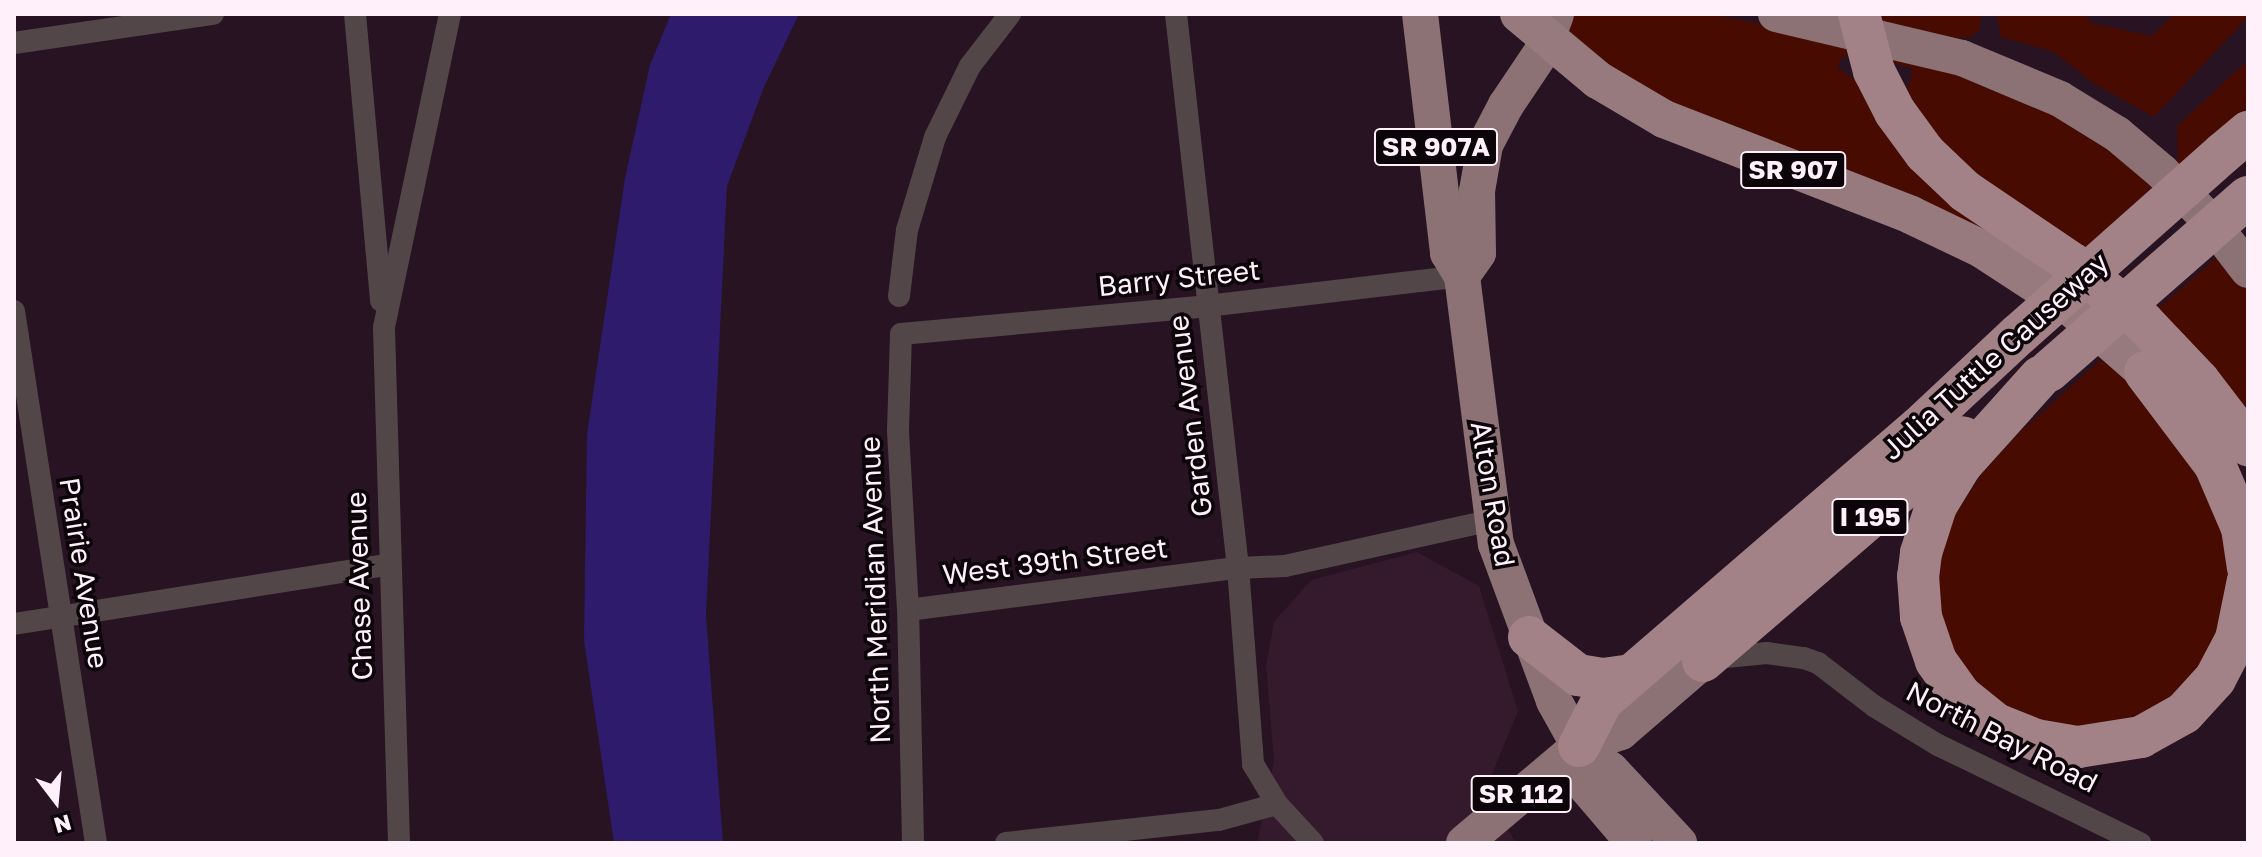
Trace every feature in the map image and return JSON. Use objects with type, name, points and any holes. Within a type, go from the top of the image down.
[{"type":"highway","name":"SR 907","points":[[1519,14],[1552,27],[1612,89],[1664,119],[1911,215],[1982,249],[2072,308],[2145,372]]},
{"type":"highway","points":[[1859,14],[1874,71],[1895,112],[1925,153],[1965,191],[2073,264],[2143,322],[2199,381],[2248,445]]},
{"type":"highway","name":"Julia Tuttle Causeway","points":[[1579,746],[1602,701],[1926,421],[2018,335],[2235,143]]},
{"type":"highway","name":"Julia Tuttle Causeway","points":[[1703,661],[1983,420],[2045,374],[2248,197]]},
{"type":"highway","points":[[2145,372],[2215,465],[2242,528],[2248,568]]},
{"type":"highway","points":[[2045,374],[1961,465],[1936,506],[1924,541],[1918,576],[1921,617],[1936,661],[1961,696],[1996,724],[2036,740],[2078,747],[2141,737],[2184,713],[2215,679],[2236,639],[2248,580]]},
{"type":"highway","points":[[1529,637],[1578,675],[1603,679],[1632,675]]},
{"type":"main road","name":"Alton Road","points":[[1420,14],[1448,253],[1462,276],[1492,520],[1500,557],[1554,701],[1579,746],[1587,788],[1634,843]]},
{"type":"main road","points":[[1776,14],[1962,58],[2060,99],[2117,134],[2162,172],[2212,223],[2248,270]]},
{"type":"main road","name":"SR 907A","points":[[1462,276],[1478,253],[1477,191],[1485,145],[1552,27]]},
{"type":"main road","name":"SR 907","points":[[2145,372],[2186,407],[2248,491]]},
{"type":"main road","name":"Julia Tuttle Causeway","points":[[1579,746],[1621,732],[1703,661]]},
{"type":"main road","name":"Alton Road","points":[[1579,746],[1611,770],[1669,840]]},
{"type":"main road","name":"SR 112","points":[[1464,843],[1579,746]]},
{"type":"street","points":[[14,43],[213,14]]},
{"type":"street","name":"Chase Avenue","points":[[355,14],[384,327],[388,565],[399,843]]},
{"type":"street","name":"Chase Avenue","points":[[384,327],[450,14]]},
{"type":"street","points":[[899,296],[907,230],[935,137],[970,66],[1010,14]]},
{"type":"street","name":"Garden Avenue","points":[[1176,14],[1238,568],[1253,764],[1277,804],[1313,843]]},
{"type":"street","name":"Barry Street","points":[[901,334],[1207,306],[1462,276]]},
{"type":"street","name":"Prairie Avenue","points":[[14,311],[96,843]]},
{"type":"street","name":"North Meridian Avenue","points":[[901,334],[898,430],[908,610],[913,843]]},
{"type":"street","name":"West 39th Street","points":[[908,610],[1238,568],[1285,566],[1492,520]]},
{"type":"street","points":[[14,624],[388,565]]},
{"type":"street","name":"North Bay Road","points":[[1703,661],[1752,653],[1787,654],[1810,660],[1938,745],[2140,843]]},
{"type":"street","points":[[1006,843],[1219,820],[1277,804]]},
{"type":"shaded area","points":[[671,14],[799,14],[764,87],[727,186],[706,615],[723,843],[614,843],[584,640],[587,434],[625,178],[650,65]]},
{"type":"shaded area","points":[[1572,14],[1711,14],[1819,35],[1853,51],[1840,60],[1838,68],[1864,86],[2063,273],[1666,106],[1568,36]]},
{"type":"shaded area","points":[[1875,14],[1981,14],[1980,28],[1973,36],[1957,39],[1875,20]]},
{"type":"shaded area","points":[[1996,14],[2085,14],[2091,23],[2152,36],[2174,14],[2248,14],[2248,17],[2154,117],[2093,83],[2054,52],[2001,37]]},
{"type":"shaded area","points":[[1883,48],[2034,94],[2165,183],[2088,252],[2019,207],[1943,147],[1905,97],[1913,69],[1887,61]]},
{"type":"shaded area","points":[[2248,60],[2248,107],[2178,172],[2177,126]]},
{"type":"shaded area","points":[[2224,251],[2248,281],[2248,425],[2154,312]]},
{"type":"shaded area","points":[[2109,352],[2220,495],[2235,604],[2189,694],[2108,733],[2029,725],[1960,673],[1933,604],[1945,530],[1983,472],[2019,433]]},
{"type":"shaded area","points":[[1417,552],[1479,586],[1518,711],[1485,791],[1516,843],[1257,843],[1274,761],[1266,665],[1274,622],[1311,580]]}]
